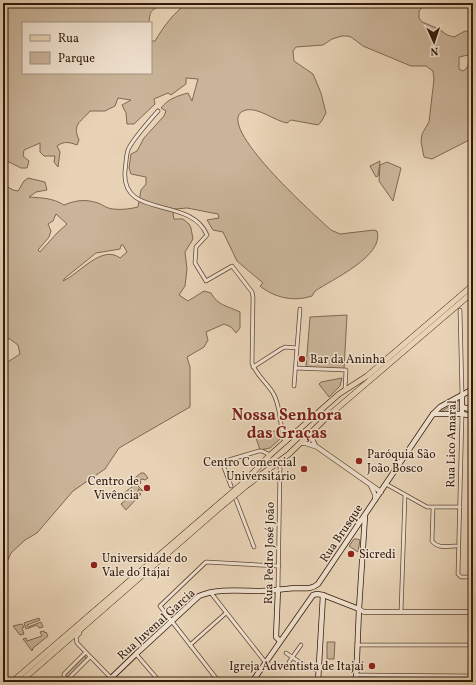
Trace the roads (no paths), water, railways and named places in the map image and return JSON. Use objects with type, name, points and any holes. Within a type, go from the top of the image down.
[{"type":"main road","points":[[17,680],[29,667],[243,483],[270,455],[345,390],[367,376],[473,285]]},
{"type":"main road","points":[[17,680],[82,628],[246,486],[279,463],[328,416],[473,292]]},
{"type":"main road","points":[[345,390],[346,401]]},
{"type":"main road","name":"Rua Brusque","points":[[318,584],[433,414],[440,407],[473,390]]},
{"type":"main road","name":"Rua Lico Amaral","points":[[462,395],[462,414]]},
{"type":"main road","points":[[462,408],[473,410]]},
{"type":"main road","points":[[433,414],[462,414],[473,416]]},
{"type":"main road","points":[[270,455],[272,461],[279,463]]},
{"type":"main road","points":[[356,682],[365,515]]},
{"type":"main road","points":[[356,527],[358,532],[362,532],[364,529]]},
{"type":"main road","points":[[351,536],[359,536],[364,540]]},
{"type":"main road","name":"Rua Juvenal Garcia","points":[[107,682],[200,596],[227,591],[309,589],[314,588],[318,584]]},
{"type":"main road","name":"Rua Pedro José João","points":[[278,590],[276,637],[280,641]]},
{"type":"main road","points":[[255,681],[280,641],[313,595],[323,595],[359,609]]},
{"type":"main road","points":[[318,682],[323,595]]},
{"type":"street","points":[[158,111],[130,147],[126,160],[126,183],[131,193],[138,200],[182,213],[198,222],[207,235],[196,246],[195,263],[206,281],[232,266],[252,292],[254,297],[253,367],[273,393],[277,402],[285,442]]},
{"type":"street","points":[[294,386],[300,309]]},
{"type":"street","name":"Rua Lico Amaral","points":[[460,310],[462,395]]},
{"type":"street","points":[[253,367],[285,347],[297,348]]},
{"type":"street","points":[[295,368],[346,370],[345,390]]},
{"type":"street","name":"Rua Lico Amaral","points":[[462,414],[458,574],[461,577],[473,577]]},
{"type":"street","points":[[310,434],[316,447]]},
{"type":"street","points":[[301,443],[316,447],[381,492]]},
{"type":"street","points":[[231,486],[222,462],[259,451],[270,455]]},
{"type":"street","name":"Rua Pedro José João","points":[[278,590],[279,463]]},
{"type":"street","points":[[386,484],[427,507],[460,507]]},
{"type":"street","points":[[371,486],[375,495],[375,501]]},
{"type":"street","points":[[401,612],[405,495]]},
{"type":"street","points":[[236,500],[254,547]]},
{"type":"street","points":[[433,508],[432,541],[438,546],[456,546]]},
{"type":"street","points":[[219,682],[160,606],[206,562],[278,566]]},
{"type":"street","points":[[211,593],[266,663]]},
{"type":"street","points":[[359,609],[364,612],[473,612]]},
{"type":"street","points":[[190,645],[226,613]]},
{"type":"street","points":[[82,628],[76,637],[76,641],[85,653],[111,678]]},
{"type":"street","points":[[289,662],[301,645]]},
{"type":"street","points":[[357,645],[473,645]]},
{"type":"street","points":[[85,653],[64,674],[66,681],[90,657]]},
{"type":"street","points":[[286,653],[306,666],[319,671]]},
{"type":"street","points":[[136,654],[160,682]]},
{"type":"street","points":[[356,675],[473,676]]},
{"type":"street","points":[[152,682],[156,678]]},
{"type":"place","name":"Bar da Aninha","points":[[302,359]]},
{"type":"place","name":"Paróquia São João Bosco","points":[[359,461]]},
{"type":"place","name":"Centro Comercial Universitário","points":[[304,469]]},
{"type":"place","name":"Centro de Vivência","points":[[147,488]]},
{"type":"place","name":"Sicredi","points":[[351,554]]},
{"type":"place","name":"Universidade do Vale do Itajaí","points":[[94,565]]},
{"type":"place","name":"Igreja Adventista de Itajaí","points":[[372,666]]},
{"type":"district","name":"Nossa Senhora das Graças","points":[[287,423]]}]
